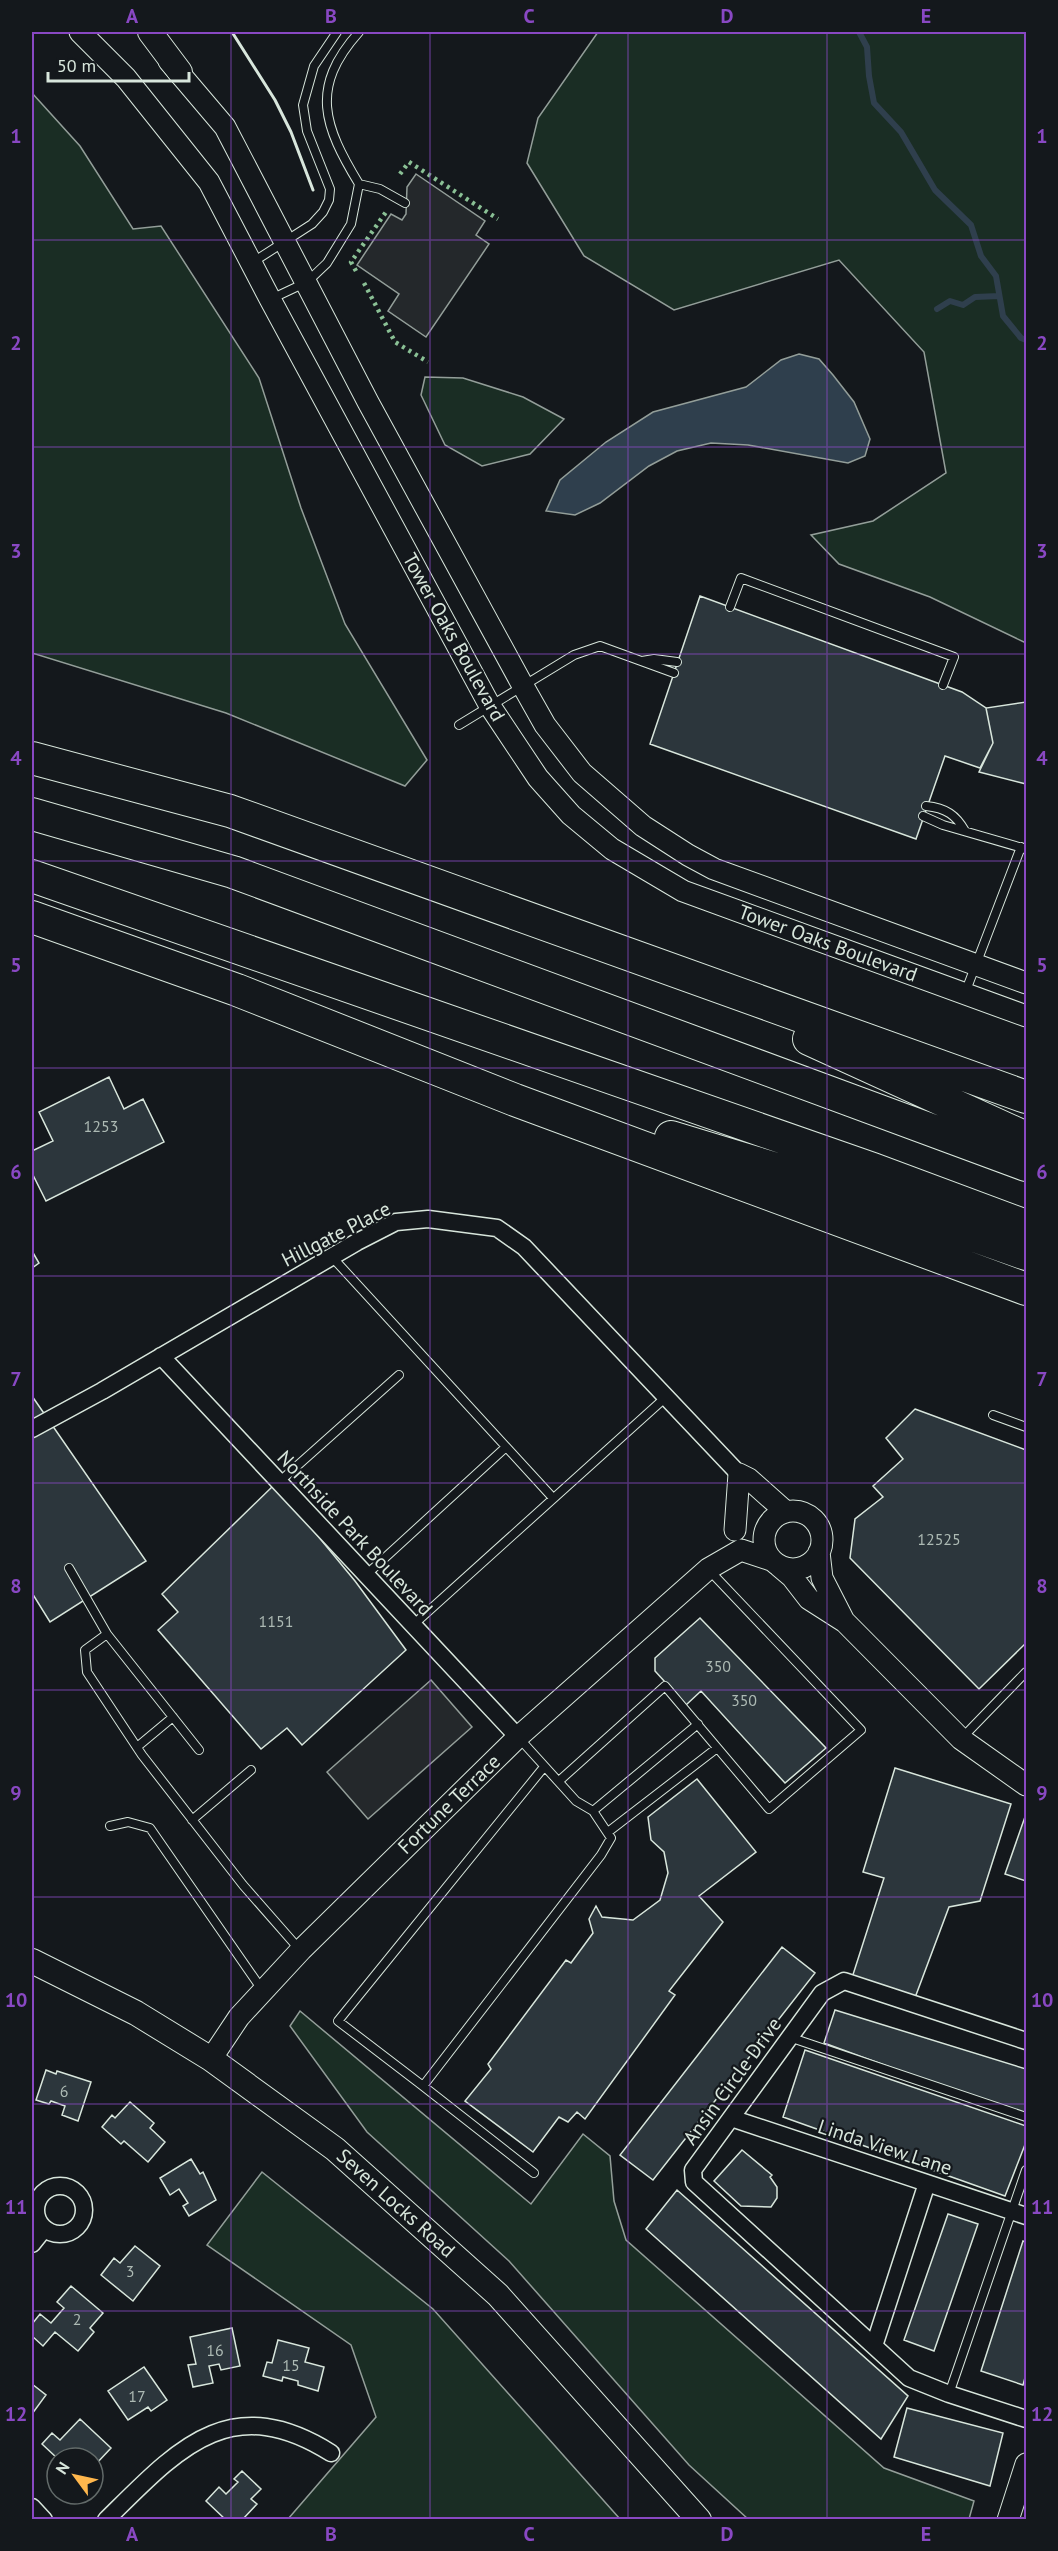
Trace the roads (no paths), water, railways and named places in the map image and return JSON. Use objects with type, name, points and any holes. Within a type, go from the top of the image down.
[{"type":"highway","points":[[32,758],[230,811],[1026,1097]]},
{"type":"highway","points":[[32,814],[233,872],[1026,1165]]},
{"type":"highway","points":[[32,876],[873,1169],[1026,1226]]},
{"type":"highway","points":[[32,916],[237,990],[515,1100],[1026,1289]]},
{"type":"highway","points":[[612,948],[1026,1138]]},
{"type":"highway","points":[[515,1100],[663,1134],[842,1189],[1026,1254]]},
{"type":"main road","points":[[150,32],[180,72]]},
{"type":"main road","name":"Seven Locks Road","points":[[32,1961],[136,2013],[211,2059],[335,2149],[498,2295],[699,2520]]},
{"type":"street","name":"Tower Oaks Boulevard","points":[[80,32],[126,78],[210,182],[270,299],[490,706],[538,778],[571,815],[612,849],[683,891],[1026,1016]]},
{"type":"street","name":"Tower Oaks Boulevard","points":[[139,32],[180,72],[225,127],[368,402],[544,725],[582,773],[643,826],[714,869],[1026,983]]},
{"type":"street","name":"Hillgate Place","points":[[32,1429],[396,1222],[428,1219],[497,1228],[524,1247],[738,1474]]},
{"type":"street","name":"Northside Park Boulevard","points":[[161,1356],[518,1737]]},
{"type":"street","points":[[735,1530],[738,1474],[749,1479],[777,1516]]},
{"type":"street","points":[[735,1530],[749,1522],[797,1511],[813,1518],[821,1534],[819,1552],[822,1578],[845,1622]]},
{"type":"street","points":[[777,1516],[764,1541],[766,1551],[775,1563],[792,1577],[809,1599],[845,1622],[961,1739],[1026,1785]]},
{"type":"street","name":"Fortune Terrace","points":[[708,1569],[735,1530]]},
{"type":"street","name":"Fortune Terrace","points":[[211,2059],[239,2017],[301,1950],[518,1737],[708,1569],[741,1550],[775,1563]]},
{"type":"street","points":[[775,1563],[789,1569],[799,1568],[814,1560],[819,1552]]},
{"type":"street","name":"Ansin Circle Drive","points":[[1026,2041],[844,1981],[822,1993],[693,2170],[694,2182],[909,2378],[948,2394],[1026,2419]]},
{"type":"street","name":"Linda View Lane","points":[[731,2118],[1019,2213]]},
{"type":"street","points":[[874,2346],[927,2182]]},
{"type":"street","points":[[32,2244],[44,2229]]},
{"type":"street","points":[[106,2520],[163,2464],[192,2442],[217,2431],[263,2426],[286,2430],[309,2440],[331,2454]]},
{"type":"street","points":[[1008,2520],[1026,2464]]},
{"type":"street","points":[[32,2507],[44,2520]]},
{"type":"lane","points":[[251,263],[312,224],[323,212],[329,200],[330,189],[307,131],[303,105],[314,66],[337,32]]},
{"type":"lane","points":[[270,299],[307,282],[327,263],[351,224],[359,184],[342,156],[330,128],[326,94],[334,68],[359,32]]},
{"type":"lane","points":[[359,184],[380,189],[405,203]]},
{"type":"lane","points":[[730,607],[741,578],[954,657],[943,685]]},
{"type":"lane","points":[[459,725],[574,655],[600,646],[674,673]]},
{"type":"lane","points":[[642,661],[654,658],[677,663]]},
{"type":"lane","points":[[926,806],[940,807],[957,817],[965,831]]},
{"type":"lane","points":[[923,816],[1024,848],[965,993]]},
{"type":"lane","points":[[332,1257],[554,1498]]},
{"type":"lane","points":[[279,1482],[399,1374]]},
{"type":"lane","points":[[413,1625],[666,1397]]},
{"type":"lane","points":[[993,1416],[1026,1427]]},
{"type":"lane","points":[[366,1575],[506,1447]]},
{"type":"lane","points":[[69,1568],[107,1634],[199,1750]]},
{"type":"lane","points":[[559,1781],[665,1686],[769,1809],[861,1730],[708,1569]]},
{"type":"lane","points":[[107,1634],[85,1650],[87,1672],[137,1747],[192,1820],[243,1885],[301,1950]]},
{"type":"lane","points":[[961,1739],[1026,1672]]},
{"type":"lane","points":[[137,1747],[173,1717]]},
{"type":"lane","points":[[593,1811],[698,1725]]},
{"type":"lane","points":[[423,2086],[601,1855],[610,1838],[593,1811],[576,1801],[518,1737]]},
{"type":"lane","points":[[608,1832],[717,1748]]},
{"type":"lane","points":[[534,2173],[338,2021],[544,1767]]},
{"type":"lane","points":[[192,1820],[251,1770]]},
{"type":"lane","points":[[110,1826],[128,1822],[150,1828],[262,1991]]},
{"type":"lane","points":[[789,2037],[1026,2117]]},
{"type":"lane","points":[[948,2394],[1019,2213],[1026,2170]]},
{"type":"water","points":[[799,354],[819,359],[854,402],[870,439],[865,456],[848,463],[748,445],[711,443],[677,451],[649,466],[600,503],[575,515],[546,511],[560,480],[606,442],[653,412],[746,387],[781,360]]},
{"type":"waterway","points":[[859,32],[867,47],[874,103],[901,132],[935,190],[971,225],[981,256],[996,276],[1003,316],[1021,338],[1026,340]]},
{"type":"waterway","points":[[937,309],[950,301],[963,305],[975,297],[999,296]]}]
